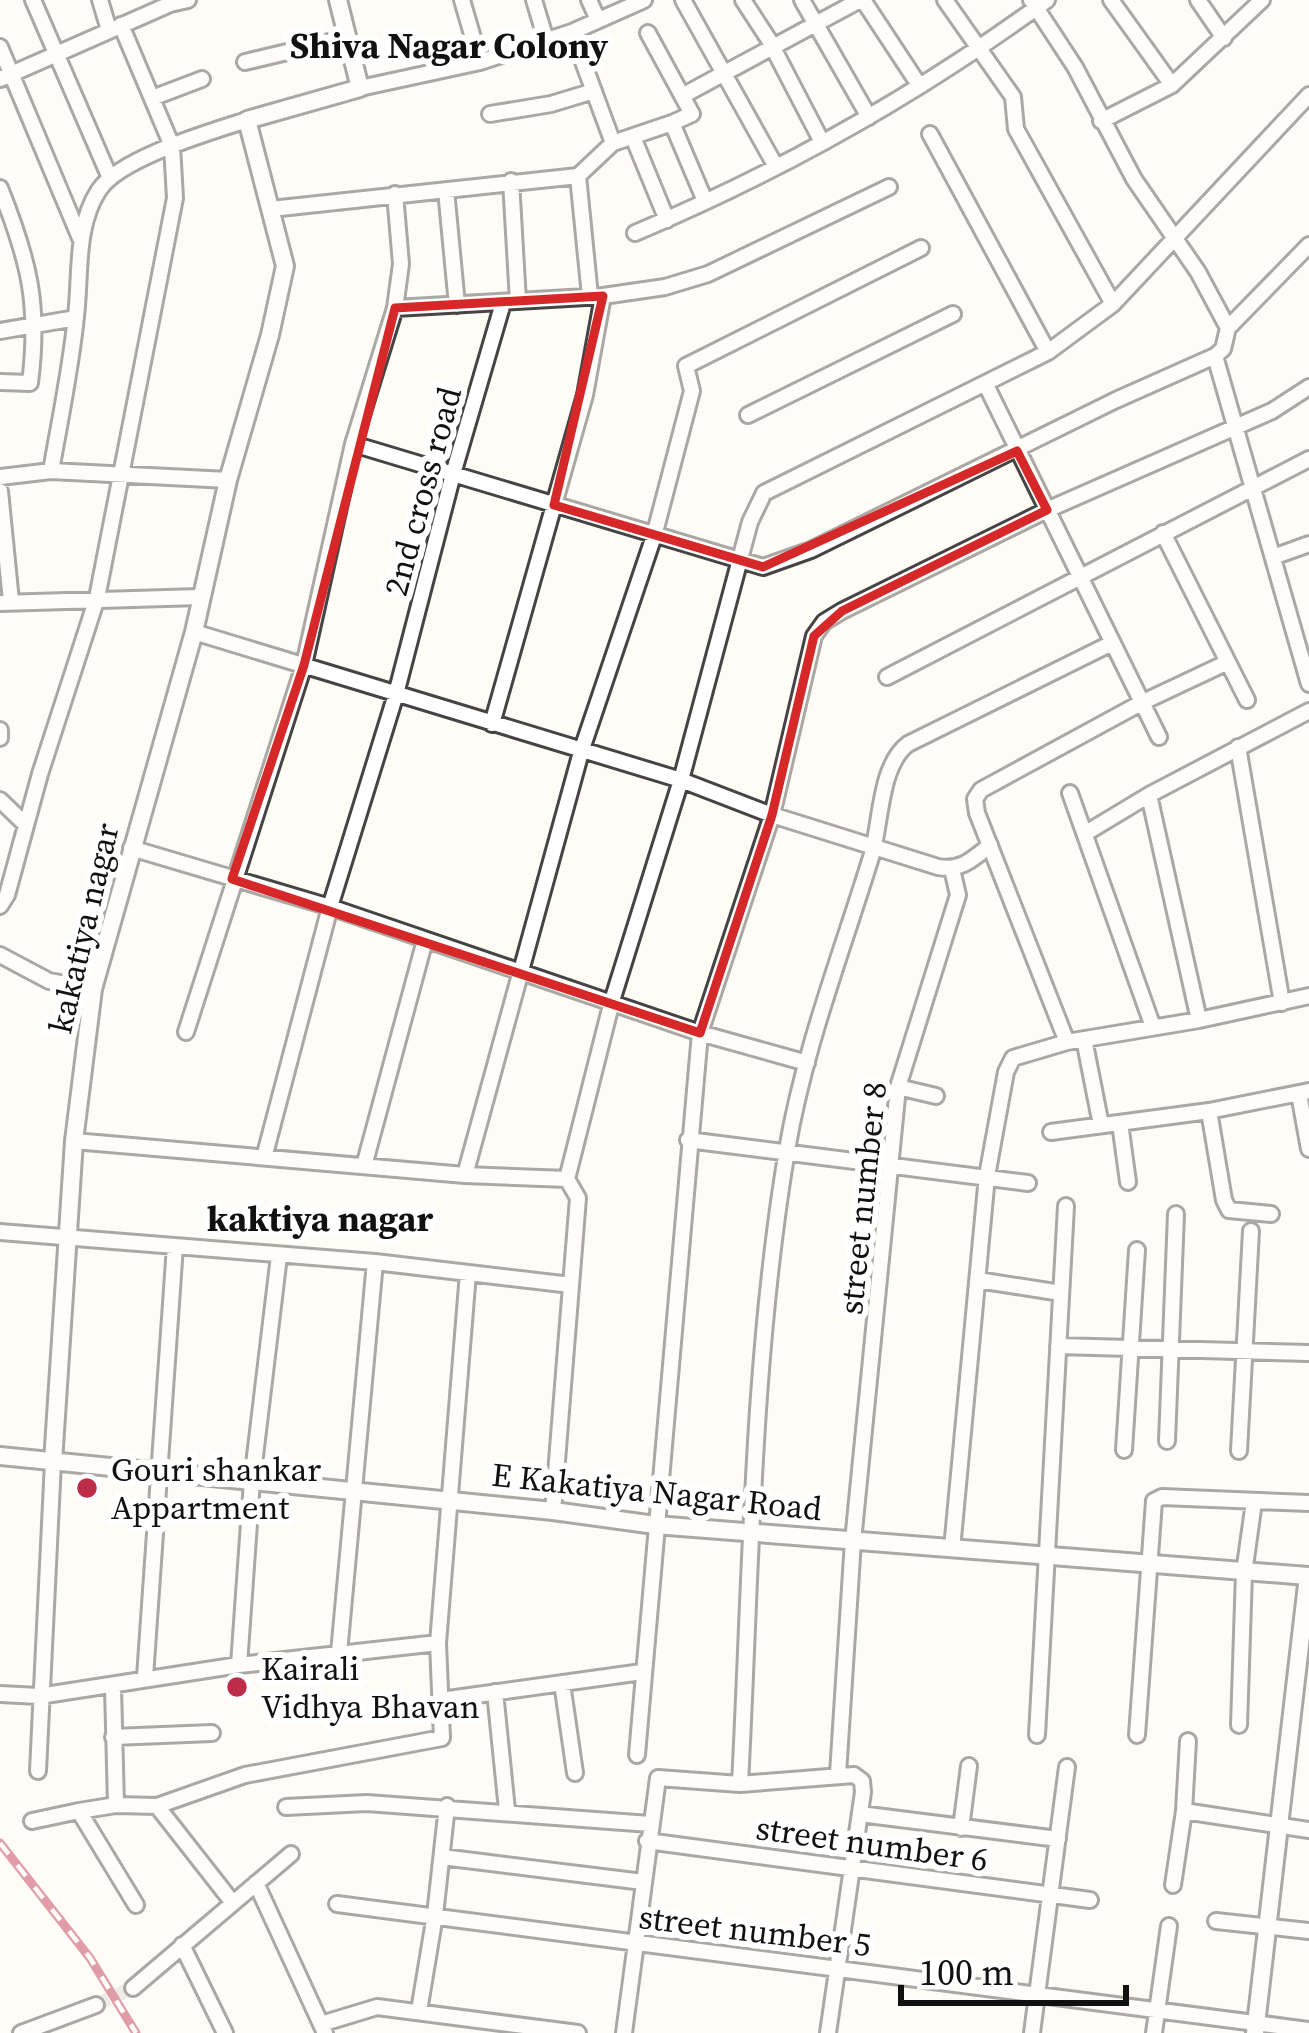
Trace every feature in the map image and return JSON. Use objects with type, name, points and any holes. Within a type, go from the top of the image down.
[{"type":"street","points":[[33,0],[110,178]]},
{"type":"street","points":[[0,906],[97,598],[175,198],[172,146],[100,0]]},
{"type":"street","points":[[6,76],[115,27],[143,7],[188,0]]},
{"type":"street","points":[[338,0],[360,88]]},
{"type":"street","points":[[462,0],[480,62]]},
{"type":"street","points":[[534,0],[546,40]]},
{"type":"street","points":[[589,0],[598,20]]},
{"type":"street","points":[[51,471],[76,318],[85,221],[98,190],[110,178],[172,146],[247,120],[360,88],[480,62],[572,32],[643,0]]},
{"type":"street","points":[[682,0],[775,165]]},
{"type":"street","points":[[743,0],[822,142]]},
{"type":"street","points":[[802,0],[869,117]]},
{"type":"street","points":[[682,96],[861,0],[919,85]]},
{"type":"street","points":[[945,0],[1013,97],[1016,129],[1113,304]]},
{"type":"street","points":[[1112,0],[1172,85]]},
{"type":"street","points":[[1198,0],[1224,38]]},
{"type":"street","points":[[1101,121],[1172,85],[1262,0]]},
{"type":"street","points":[[635,233],[869,117],[980,48],[1038,3],[1101,121],[1198,272],[1228,328]]},
{"type":"street","points":[[572,32],[613,143]]},
{"type":"street","points":[[271,209],[578,176],[613,143],[692,114],[648,33]]},
{"type":"street","points":[[245,62],[346,38]]},
{"type":"street","points":[[0,47],[6,76],[82,242]]},
{"type":"street","points":[[152,98],[202,79]]},
{"type":"street","points":[[490,114],[594,92]]},
{"type":"street","points":[[553,1510],[578,1198],[567,1180],[612,1000],[681,780],[750,522],[764,494],[1048,352],[1113,304],[1309,94]]},
{"type":"street","name":"kakatiya nagar","points":[[38,1771],[74,1141],[93,989],[194,632],[228,480],[285,266],[247,120]]},
{"type":"street","points":[[672,123],[705,201]]},
{"type":"street","points":[[930,134],[1048,352]]},
{"type":"street","points":[[632,137],[668,220]]},
{"type":"street","points":[[492,724],[585,394],[596,296],[578,176]]},
{"type":"street","name":"2nd cross road","points":[[265,1154],[330,907],[396,694],[453,474],[510,302],[511,181]]},
{"type":"street","points":[[0,188],[27,257],[34,324],[30,382],[0,382]]},
{"type":"street","points":[[395,308],[596,296],[665,287],[708,274],[889,188]]},
{"type":"street","points":[[446,190],[457,305]]},
{"type":"street","points":[[186,1032],[304,665],[353,444],[395,308],[401,264],[395,194]]},
{"type":"street","points":[[353,444],[763,567],[811,550],[1215,356],[1223,349],[1228,328],[1309,245]]},
{"type":"street","points":[[465,1175],[581,752],[654,536],[692,391],[686,366],[921,248]]},
{"type":"street","points":[[748,416],[953,314]]},
{"type":"street","points":[[0,332],[76,318]]},
{"type":"street","points":[[1215,356],[1309,684]]},
{"type":"street","points":[[986,385],[1159,736]]},
{"type":"street","points":[[638,1755],[700,1033],[772,815],[814,636],[824,622],[1047,510],[1272,411],[1309,387]]},
{"type":"street","points":[[887,677],[1309,459]]},
{"type":"street","points":[[0,477],[51,471],[228,480]]},
{"type":"street","points":[[0,491],[6,602],[200,597]]},
{"type":"street","points":[[1163,533],[1247,700]]},
{"type":"street","points":[[1273,557],[1309,544]]},
{"type":"street","points":[[194,632],[681,780],[772,815],[952,869],[970,862],[990,844]]},
{"type":"street","points":[[740,1784],[760,1378],[788,1150],[807,1063],[874,848],[898,752],[1112,643]]},
{"type":"street","points":[[1066,1042],[975,799],[981,790],[1141,703],[1228,662]]},
{"type":"street","points":[[1086,833],[1309,711]]},
{"type":"street","points":[[1238,747],[1282,1004]]},
{"type":"street","points":[[1070,793],[1153,1027]]},
{"type":"street","points":[[1149,795],[1199,1021]]},
{"type":"street","points":[[0,800],[26,825]]},
{"type":"street","points":[[131,848],[330,907],[700,1033],[807,1063]]},
{"type":"street","points":[[0,862],[12,874]]},
{"type":"street","name":"street number 8","points":[[838,1774],[853,1541],[898,1087],[958,895],[952,869]]},
{"type":"street","points":[[364,1166],[425,940]]},
{"type":"street","points":[[0,955],[49,981],[93,989]]},
{"type":"street","points":[[952,1549],[987,1176],[1012,1058],[1066,1042],[1199,1021],[1309,996]]},
{"type":"street","points":[[1084,1039],[1101,1125]]},
{"type":"street","points":[[898,1087],[936,1096]]},
{"type":"street","points":[[1051,1132],[1209,1111],[1304,1092],[1309,1149]]},
{"type":"street","points":[[1209,1111],[1229,1210],[1271,1214]]},
{"type":"street","points":[[1120,1123],[1128,1182]]},
{"type":"street","points":[[688,1140],[1028,1183]]},
{"type":"street","points":[[74,1141],[567,1180]]},
{"type":"street","points":[[1037,1735],[1066,1206]]},
{"type":"street","points":[[1167,1441],[1176,1214]]},
{"type":"street","points":[[1239,1451],[1250,1231]]},
{"type":"street","points":[[0,1232],[375,1262],[571,1285]]},
{"type":"street","points":[[145,1677],[175,1246]]},
{"type":"street","points":[[1124,1450],[1137,1250]]},
{"type":"street","points":[[238,1665],[252,1481],[279,1256]]},
{"type":"street","points":[[339,1653],[375,1262]]},
{"type":"street","points":[[32,1821],[116,1805],[157,1806],[244,1775],[442,1738],[438,1643],[468,1273]]},
{"type":"street","points":[[978,1280],[1061,1293]]},
{"type":"street","points":[[1058,1346],[1309,1353]]},
{"type":"street","name":"E Kakatiya Nagar Road","points":[[0,1456],[553,1510],[655,1525],[1308,1576]]},
{"type":"street","points":[[1137,1736],[1154,1501],[1162,1497],[1309,1503]]},
{"type":"street","points":[[1239,1725],[1244,1573],[1254,1502]]},
{"type":"street","points":[[1255,2029],[1279,1826],[1301,1724],[1308,1576]]},
{"type":"street","points":[[0,1694],[39,1696],[113,1687],[145,1677],[438,1643]]},
{"type":"street","points":[[441,1700],[642,1672]]},
{"type":"street","points":[[562,1683],[575,1773]]},
{"type":"street","points":[[113,1687],[116,1805]]},
{"type":"street","points":[[495,1692],[507,1810]]},
{"type":"street","points":[[113,1737],[212,1733]]},
{"type":"street","points":[[1173,1885],[1188,1741]]},
{"type":"street","points":[[961,1828],[969,1766]]},
{"type":"street","points":[[1032,2033],[1066,1767]]},
{"type":"street","points":[[624,2033],[658,1778],[740,1784],[854,1775],[862,1781],[860,1814],[828,2033]]},
{"type":"street","points":[[157,1806],[233,1903]]},
{"type":"street","points":[[286,1807],[446,1806],[650,1824]]},
{"type":"street","points":[[419,2011],[446,1806]]},
{"type":"street","points":[[79,1810],[136,1905]]},
{"type":"street","points":[[1184,1811],[1309,1830]]},
{"type":"street","points":[[860,1814],[1058,1839]]},
{"type":"street","name":"street number 6","points":[[647,1841],[1090,1900]]},
{"type":"street","points":[[133,1988],[291,1854]]},
{"type":"street","points":[[442,1857],[643,1882]]},
{"type":"street","points":[[256,1882],[323,2029],[377,2007],[578,2033]]},
{"type":"street","name":"street number 5","points":[[337,1904],[838,1968],[1255,2029],[1309,2030]]},
{"type":"street","points":[[1216,1921],[1309,1931]]},
{"type":"street","points":[[1154,2033],[1169,1926]]},
{"type":"street","points":[[182,1946],[225,2033]]},
{"type":"street","points":[[21,2033],[96,2005]]},
{"type":"highlighted area","points":[[603,296],[554,505],[763,567],[1017,451],[1047,510],[842,611],[814,636],[772,815],[700,1033],[232,879],[304,665],[395,308]]},
{"type":"tunnel","points":[[96,2005],[133,1988]]},
{"type":"railway","points":[[0,1843],[90,1958],[136,2033]]},
{"type":"place","name":"Gouri shankar Appartment","points":[[87,1488]]},
{"type":"place","name":"Kairali Vidhya Bhavan","points":[[237,1687]]},
{"type":"district","name":"Shiva Nagar Colony","points":[[449,45]]},
{"type":"district","name":"kaktiya nagar","points":[[320,1218]]}]
